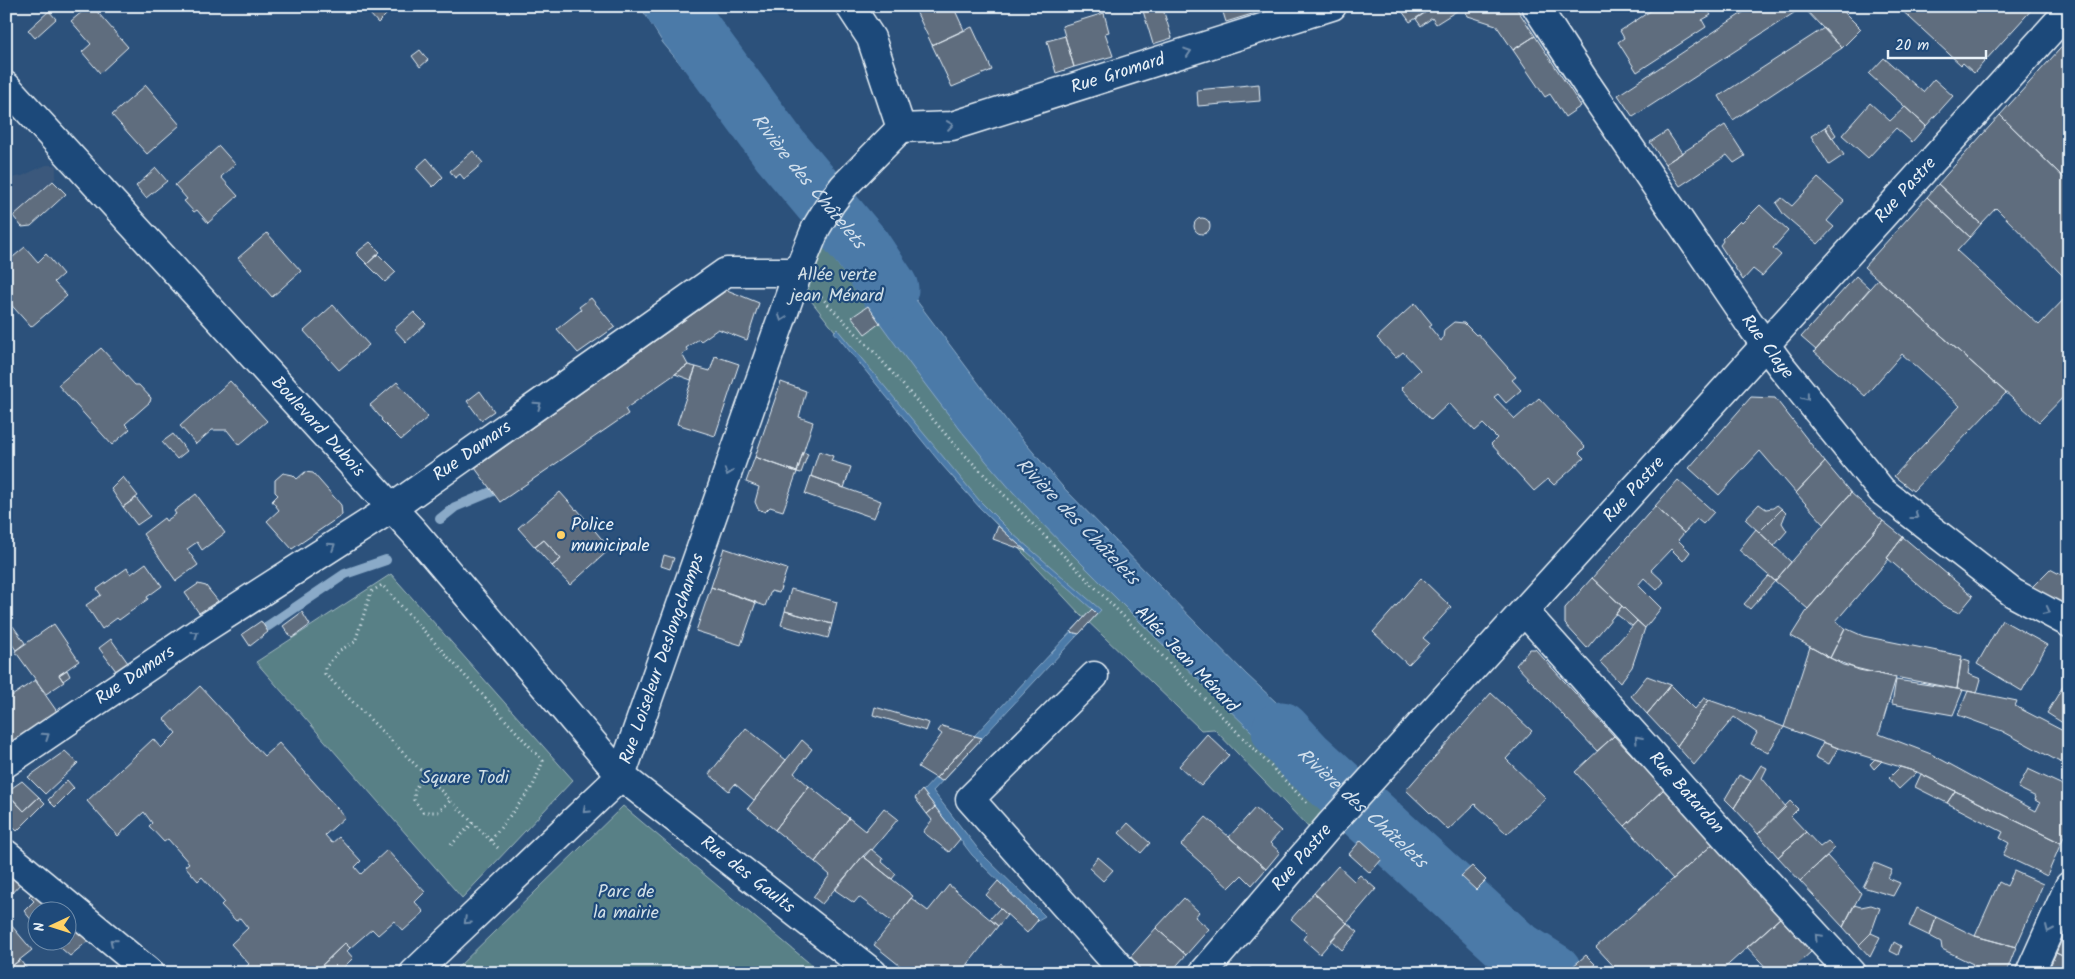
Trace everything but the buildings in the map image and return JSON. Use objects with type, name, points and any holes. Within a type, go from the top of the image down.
[{"type":"street","points":[[798,272],[816,228],[844,186],[901,128],[871,38],[850,6]]},
{"type":"street","name":"Rue Gromard","points":[[901,128],[952,126],[1332,6]]},
{"type":"street","name":"Rue Claye","points":[[1536,6],[1591,92],[1750,324],[1781,366],[1882,491],[2013,593],[2069,623]]},
{"type":"street","name":"Rue Pastre","points":[[1203,973],[1329,826],[2069,10]]},
{"type":"street","name":"Boulevard Dubois","points":[[6,86],[392,508],[621,776]]},
{"type":"street","name":"Rue Damars","points":[[6,763],[202,630],[392,508],[726,272],[798,272]]},
{"type":"street","name":"Rue Loiseleur Deslongchamps","points":[[414,973],[621,776],[798,272]]},
{"type":"street","name":"Rue Batardon","points":[[1524,611],[1731,843],[1851,973]]},
{"type":"street","points":[[1094,676],[970,799],[1125,973]]},
{"type":"street","name":"Rue des Gaults","points":[[621,776],[873,973]]},
{"type":"street","points":[[6,854],[150,973]]},
{"type":"street","points":[[2030,973],[2069,886]]},
{"type":"path","name":"Allée Jean Ménard","points":[[798,272],[876,354],[955,445],[1329,826]]},
{"type":"path","points":[[490,840],[533,786],[543,761],[382,585],[371,592],[355,642],[340,650],[325,668],[325,674],[427,774],[490,840],[521,870]]},
{"type":"path","points":[[427,774],[414,788],[414,800],[423,812],[438,812],[451,800]]},
{"type":"path","points":[[451,844],[474,822]]},
{"type":"shaded area","points":[[46,165],[56,165],[56,177],[6,223],[6,179],[22,176]]},
{"type":"green space","name":"Allée verte jean Ménard","points":[[831,222],[952,402],[971,424],[1338,797],[1310,829],[1214,729],[1201,730],[1079,613],[955,480],[925,437],[830,325],[802,289]]},
{"type":"green space","name":"Square Todi","points":[[391,574],[573,780],[462,898],[256,662]]},
{"type":"green space","name":"Parc de la mairie","points":[[623,806],[821,973],[452,973]]},
{"type":"water","points":[[640,6],[685,6],[819,171],[788,193],[663,43]]},
{"type":"water","points":[[850,212],[1010,425],[1062,486],[1246,674],[1352,773],[1325,803],[1054,535],[987,462],[916,372],[826,248]]},
{"type":"water","points":[[837,329],[979,500],[1013,534],[1101,610],[933,791],[982,854],[1045,916],[1038,920],[972,855],[923,791],[1092,609],[980,508],[942,465],[834,332]]},
{"type":"water","points":[[1390,807],[1476,890],[1519,923],[1576,973],[1513,973],[1365,836]]},
{"type":"waterway","name":"Rivière des Châtelets","points":[[674,6],[780,150],[862,248],[889,289]]},
{"type":"waterway","points":[[440,519],[455,507],[491,492]]},
{"type":"waterway","points":[[268,626],[345,574],[386,560]]},
{"type":"waterway","name":"Rivière des Châtelets","points":[[1281,731],[1305,757],[1515,949],[1553,973]]},
{"type":"place","name":"Police municipale","points":[[561,535]]}]
